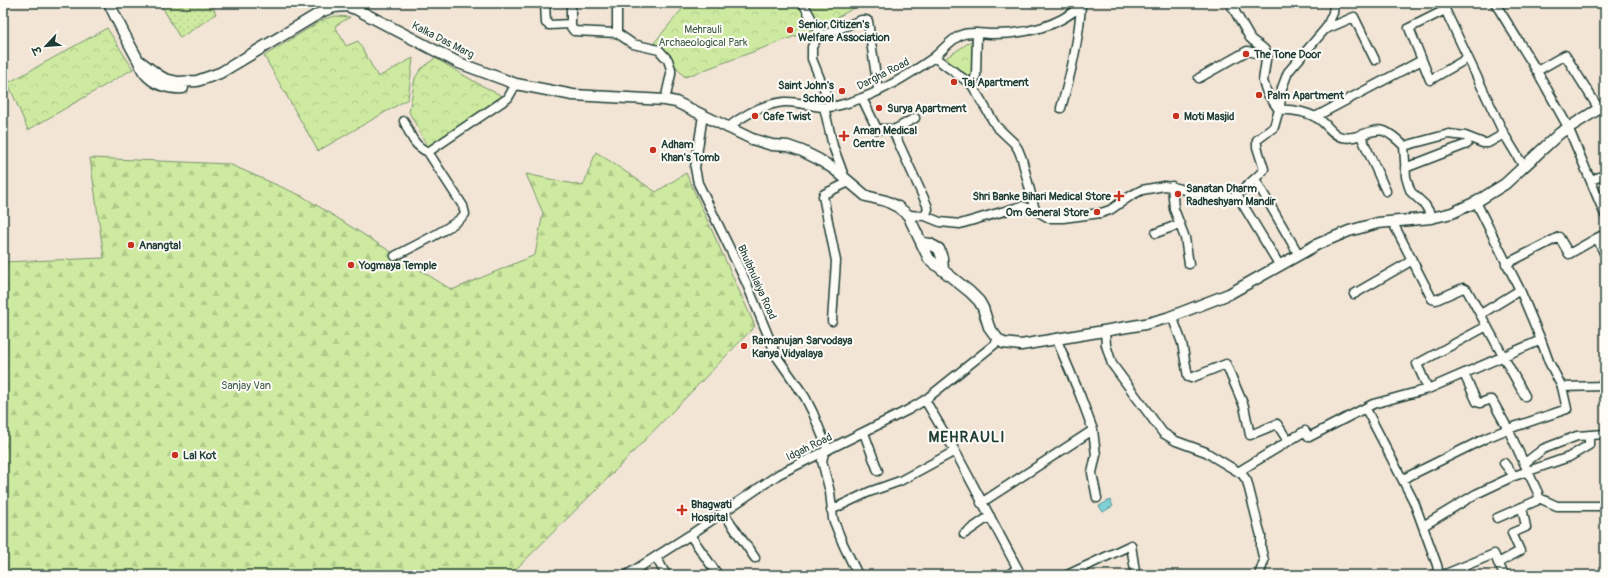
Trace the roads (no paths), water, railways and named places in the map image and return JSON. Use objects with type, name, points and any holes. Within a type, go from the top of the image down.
[{"type":"street","name":"Kalka Das Marg","points":[[109,3],[122,32],[145,73],[154,82],[169,88],[185,87],[220,73],[323,11],[334,7],[346,6],[368,14],[459,63],[516,84],[572,95],[665,100],[676,102],[703,115]]},
{"type":"street","points":[[545,3],[546,23],[549,25],[571,24]]},
{"type":"street","points":[[571,3],[571,24],[573,30],[577,32],[617,33],[633,44],[656,48],[668,60],[671,74],[665,100]]},
{"type":"street","points":[[617,3],[617,33]]},
{"type":"street","points":[[803,3],[820,33],[825,35],[864,20],[868,21],[878,90]]},
{"type":"street","points":[[1230,3],[1250,38],[1265,49],[1267,56],[1263,81],[1267,93],[1279,110]]},
{"type":"street","points":[[908,216],[925,216],[940,222],[960,224],[1022,206],[1035,210],[1049,218],[1058,218],[1101,213],[1110,210],[1142,190],[1172,186],[1205,196],[1221,197],[1236,195],[1264,169],[1256,143],[1257,140],[1274,127],[1279,110],[1282,88],[1288,72],[1325,29],[1330,21],[1334,3]]},
{"type":"street","points":[[1495,3],[1537,71],[1568,127],[1605,215]]},
{"type":"street","points":[[1061,108],[1074,58],[1080,23],[1081,4]]},
{"type":"street","name":"Dargha Road","points":[[727,128],[746,115],[768,106],[792,102],[828,107],[862,98],[913,72],[961,35],[969,33],[1004,33],[1048,26],[1068,16],[1081,4]]},
{"type":"street","points":[[1468,58],[1430,80],[1409,28],[1444,7],[1504,134],[1524,167]]},
{"type":"street","points":[[1325,29],[1354,16],[1375,60]]},
{"type":"street","points":[[820,33],[812,47],[812,59],[828,107],[833,146],[847,181]]},
{"type":"street","points":[[972,86],[976,75],[977,33]]},
{"type":"street","points":[[1199,78],[1247,51],[1267,56]]},
{"type":"street","points":[[703,115],[727,128],[763,143],[796,148],[818,159],[866,196],[892,203],[908,216],[922,243],[930,244],[939,248],[943,269],[979,301],[992,332],[1000,340],[1012,345],[1021,345],[1145,324],[1172,316],[1229,294],[1323,242],[1349,231],[1392,221],[1433,218],[1447,215],[1476,202],[1505,184],[1547,143],[1568,127],[1602,107],[1565,54],[1537,71]]},
{"type":"street","points":[[934,57],[972,86],[996,126],[1014,143],[1018,149],[1035,210]]},
{"type":"street","points":[[1314,117],[1422,60]]},
{"type":"street","points":[[428,152],[508,98],[516,84]]},
{"type":"street","points":[[862,98],[877,129],[890,129],[892,131],[927,205],[928,209],[925,216]]},
{"type":"street","points":[[1279,110],[1295,111],[1314,117],[1322,121],[1338,136],[1349,139],[1375,131],[1384,131],[1392,136],[1404,146],[1405,168],[1407,181],[1411,192],[1424,202],[1433,218]]},
{"type":"street","name":"Bhulbhulaiya Road","points":[[703,115],[696,168],[698,183],[746,282],[777,357],[808,402],[819,425],[826,452],[822,461],[830,492],[831,510],[837,531],[858,575]]},
{"type":"street","points":[[892,131],[915,118]]},
{"type":"street","points":[[395,256],[462,218],[465,214],[463,206],[428,152],[417,146],[404,121]]},
{"type":"street","points":[[1404,146],[1449,134],[1465,136],[1483,143],[1488,143],[1504,134]]},
{"type":"street","points":[[1361,136],[1386,191]]},
{"type":"street","points":[[1405,168],[1468,144]]},
{"type":"street","points":[[1591,180],[1605,175]]},
{"type":"street","points":[[1255,178],[1299,255]]},
{"type":"street","points":[[832,321],[836,261],[822,196],[847,181]]},
{"type":"street","points":[[1172,186],[1174,209],[1185,238],[1189,264]]},
{"type":"street","points":[[1236,195],[1280,266]]},
{"type":"street","points":[[1403,479],[1486,438],[1567,409],[1562,387],[1549,362],[1520,290],[1476,202]]},
{"type":"street","points":[[1392,221],[1411,261],[1432,299],[1436,300],[1460,288],[1465,288],[1504,355],[1525,396]]},
{"type":"street","points":[[1156,233],[1180,224]]},
{"type":"street","points":[[1506,264],[1560,237],[1569,254],[1605,234]]},
{"type":"street","points":[[1597,238],[1605,255]]},
{"type":"street","points":[[1354,294],[1411,261]]},
{"type":"street","points":[[1481,314],[1520,290]]},
{"type":"street","points":[[1172,316],[1182,343],[1188,376],[1191,378],[1226,364],[1244,406],[1250,435],[1277,424],[1288,441]]},
{"type":"street","points":[[1428,389],[1417,364],[1487,326]]},
{"type":"street","points":[[1106,331],[1106,345],[1112,364],[1163,433],[1176,441],[1206,452],[1245,476],[1261,536],[1261,548],[1264,562],[1259,574]]},
{"type":"street","points":[[1056,338],[1094,430],[1096,455],[1092,474],[1097,498]]},
{"type":"street","name":"Idgah Road","points":[[627,575],[690,535],[779,474],[890,420],[925,400],[1000,340]]},
{"type":"street","points":[[1238,472],[1305,431],[1310,437],[1373,404],[1428,389],[1541,340]]},
{"type":"street","points":[[1464,374],[1480,404],[1492,400],[1525,462],[1539,498],[1557,506],[1605,506]]},
{"type":"street","points":[[1562,387],[1605,386]]},
{"type":"street","points":[[925,400],[955,451],[981,503],[990,516],[1019,571],[1009,575]]},
{"type":"street","points":[[1366,409],[1403,479],[1423,526],[1439,575]]},
{"type":"street","points":[[981,503],[1094,430]]},
{"type":"street","points":[[864,433],[878,471]]},
{"type":"street","points":[[1525,462],[1543,449],[1576,436],[1605,434]]},
{"type":"street","points":[[1423,526],[1476,494],[1514,476],[1569,457],[1589,445],[1590,435]]},
{"type":"street","points":[[831,510],[869,492],[900,481],[955,451]]},
{"type":"street","points":[[1504,463],[1514,476]]},
{"type":"street","points":[[1497,518],[1536,501],[1539,498]]},
{"type":"street","points":[[1498,563],[1520,551],[1512,533],[1526,527],[1522,507]]},
{"type":"street","points":[[723,512],[755,558]]},
{"type":"street","points":[[964,534],[990,516]]},
{"type":"street","points":[[690,535],[718,575]]},
{"type":"street","points":[[1067,575],[1131,545],[1135,571]]},
{"type":"street","points":[[1443,575],[1494,554],[1504,575]]},
{"type":"street","points":[[656,557],[666,575]]},
{"type":"water","points":[[1110,500],[1113,506],[1103,512],[1099,506]]},
{"type":"place","name":"Senior Citizen's Welfare Association","points":[[790,30]]},
{"type":"place","name":"The Tone Door","points":[[1246,54]]},
{"type":"place","name":"Taj Apartment","points":[[954,82]]},
{"type":"place","name":"Saint John's School","points":[[842,91]]},
{"type":"place","name":"Palm Apartment","points":[[1259,95]]},
{"type":"place","name":"Surya Apartment","points":[[879,108]]},
{"type":"place","name":"Cafe Twist","points":[[755,116]]},
{"type":"place","name":"Moti Masjid","points":[[1176,116]]},
{"type":"place","name":"Aman Medical Centre","points":[[844,136]]},
{"type":"place","name":"Adham Khan's Tomb","points":[[653,150]]},
{"type":"place","name":"Sanatan Dharm Radheshyam Mandir","points":[[1178,194]]},
{"type":"place","name":"Shri Banke Bihari Medical Store","points":[[1119,196]]},
{"type":"place","name":"Om General Store","points":[[1097,212]]},
{"type":"place","name":"Anangtal","points":[[131,245]]},
{"type":"place","name":"Yogmaya Temple","points":[[351,265]]},
{"type":"place","name":"Ramanujan Sarvodaya Kanya Vidyalaya","points":[[744,346]]},
{"type":"place","name":"Lal Kot","points":[[175,455]]},
{"type":"place","name":"Bhagwati Hospital","points":[[682,510]]},
{"type":"district","name":"MEHRAULI","points":[[967,437]]},
{"type":"park label","name":"Mehrauli Archaeological Park","points":[[703,35]]},
{"type":"park label","name":"Sanjay Van","points":[[246,385]]}]
